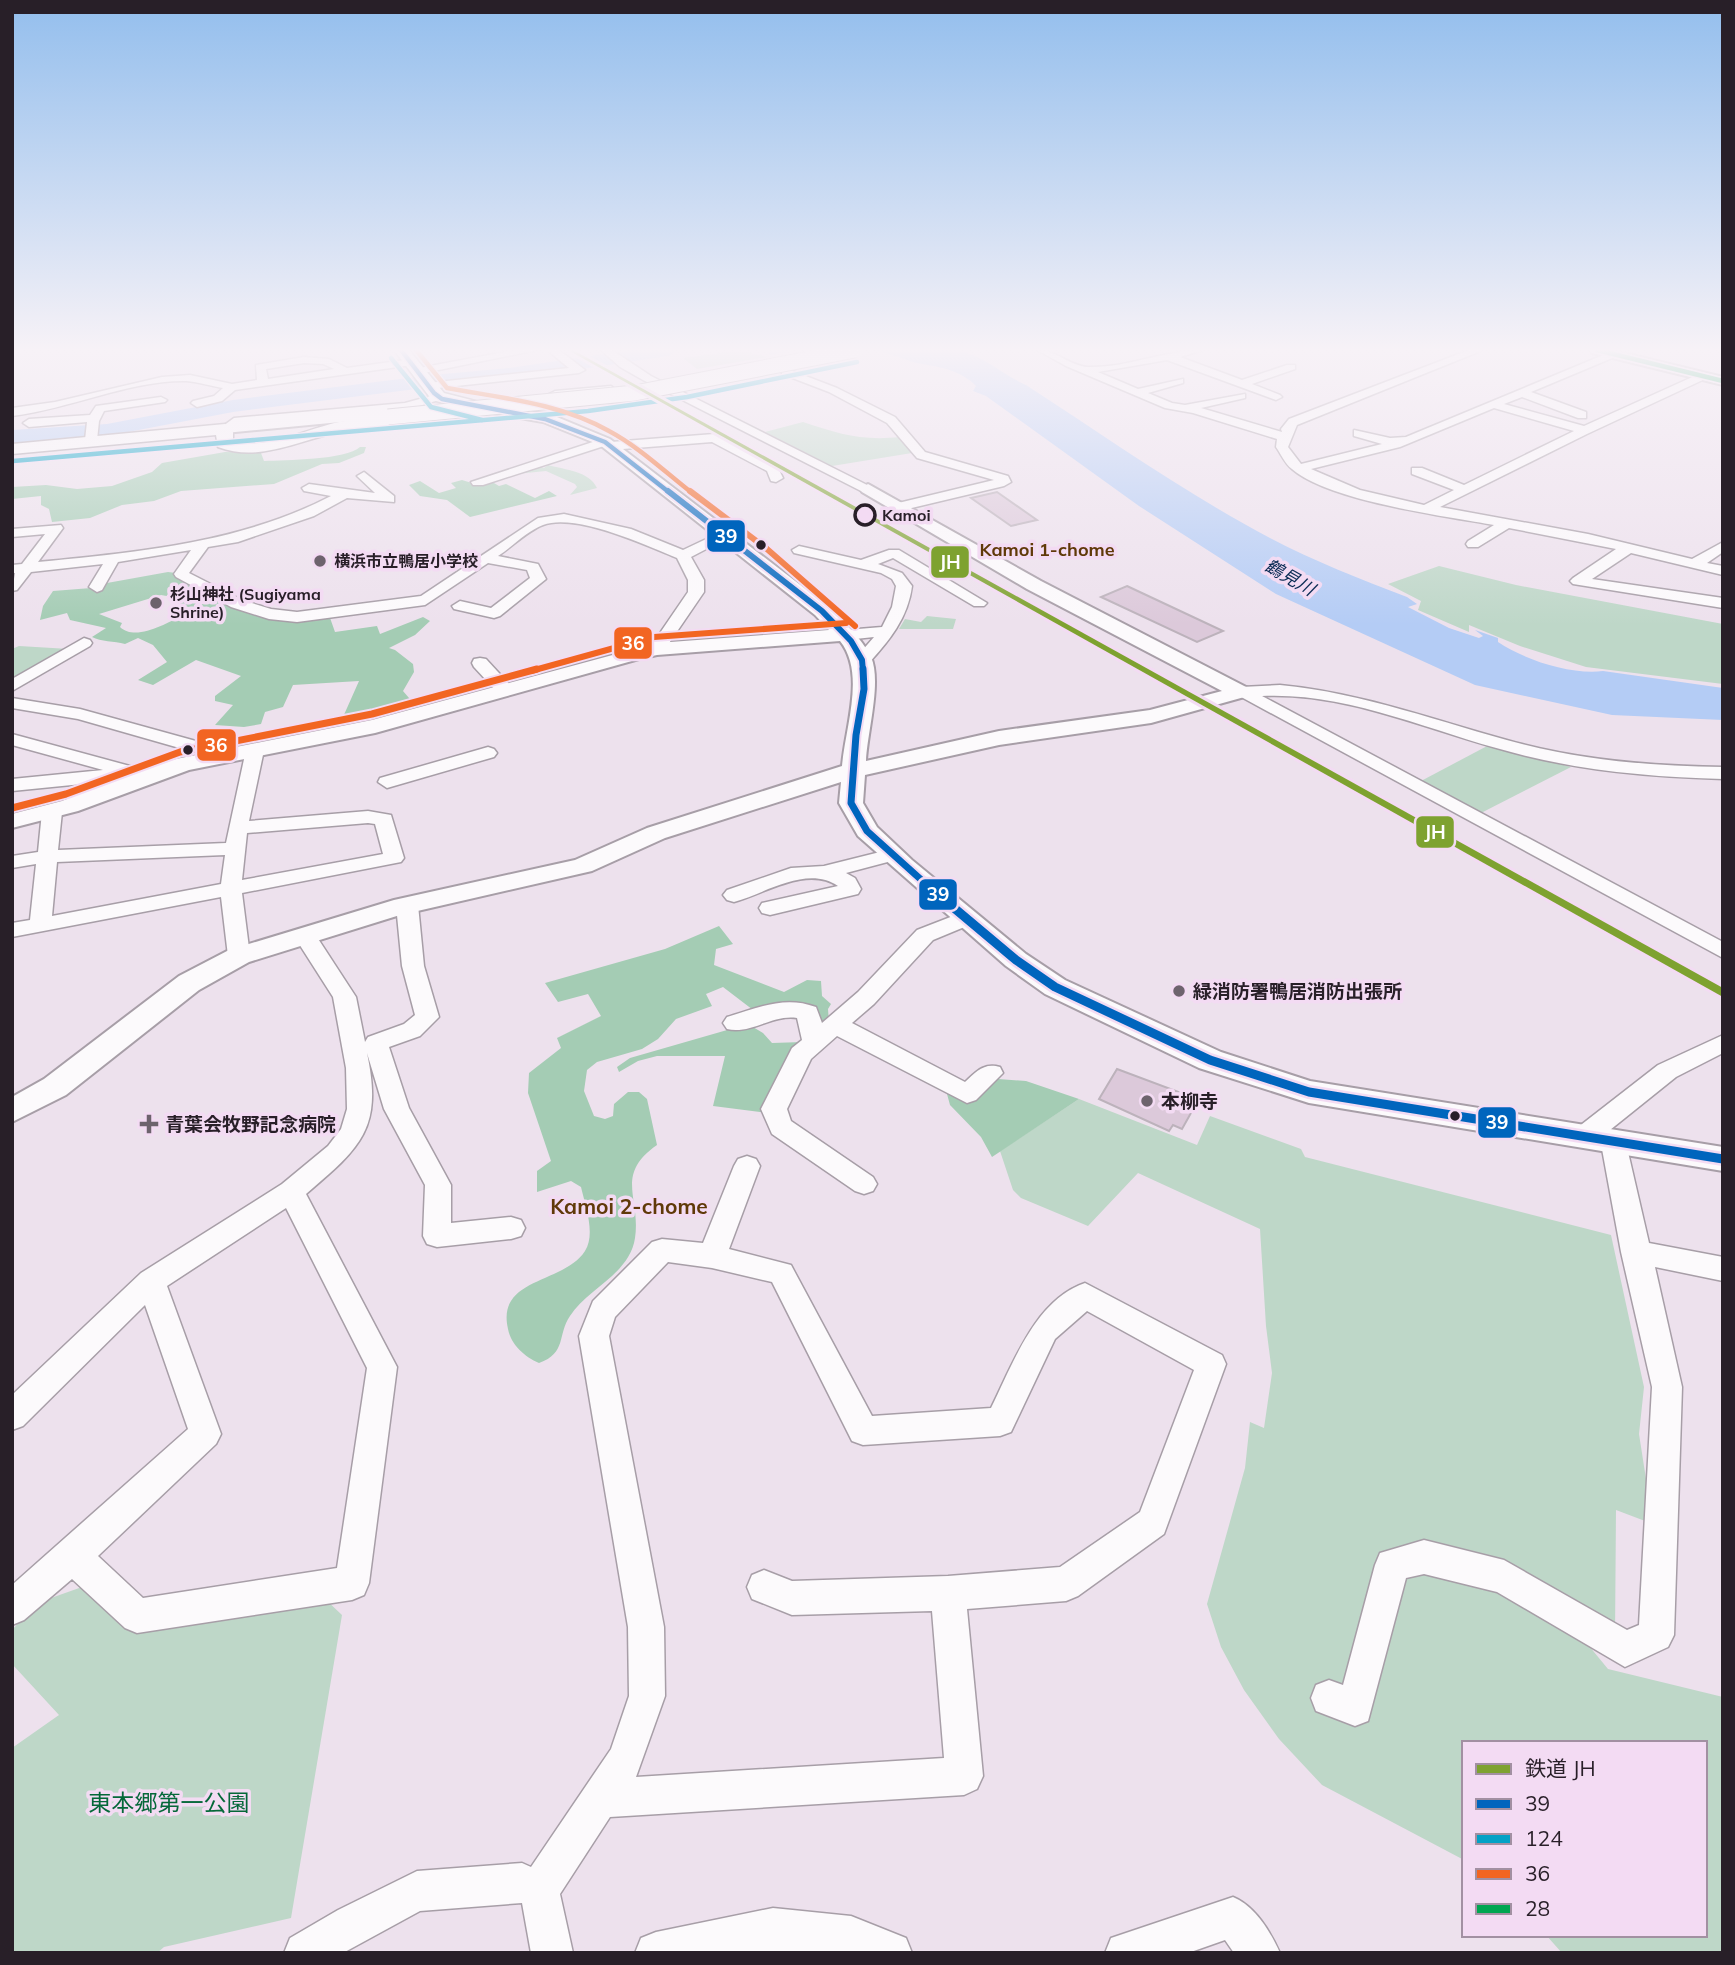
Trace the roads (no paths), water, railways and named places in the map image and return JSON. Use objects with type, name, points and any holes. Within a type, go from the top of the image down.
[{"type":"main road","points":[[12,449],[37,442]]},
{"type":"main road","points":[[225,442],[231,447],[260,447],[281,442]]},
{"type":"street","points":[[604,442],[822,611],[846,635],[862,660],[864,689],[851,803],[867,831],[965,918],[1016,960],[1055,987],[1210,1060],[1259,1078],[1354,1101],[1599,1137],[1723,1159]]},
{"type":"street","points":[[478,482],[608,444],[649,442]]},
{"type":"street","points":[[721,442],[772,468],[776,478]]},
{"type":"street","points":[[775,442],[868,489],[1034,584],[1723,951]]},
{"type":"street","points":[[900,507],[1004,482],[989,474],[921,455],[910,442]]},
{"type":"street","points":[[1283,442],[1282,447],[1299,468],[1328,483],[1391,502],[1508,523],[1723,571]]},
{"type":"street","points":[[1299,468],[1396,444],[1390,442]]},
{"type":"street","points":[[1426,509],[1562,442]]},
{"type":"street","points":[[1417,471],[1465,490]]},
{"type":"street","points":[[309,488],[389,499],[364,476]]},
{"type":"street","points":[[19,568],[113,559],[233,539],[278,526],[345,494]]},
{"type":"street","points":[[1371,511],[1391,502]]},
{"type":"street","points":[[204,543],[181,574],[198,586],[270,614],[297,617],[375,605],[408,605],[426,599],[538,522],[564,518],[626,532],[682,555],[696,580],[696,592],[657,649]]},
{"type":"street","points":[[1473,544],[1508,523]]},
{"type":"street","points":[[12,533],[56,527],[19,568],[12,587]]},
{"type":"street","points":[[682,555],[726,536]]},
{"type":"street","points":[[1694,564],[1723,546]]},
{"type":"street","points":[[1628,548],[1578,581],[1723,603]]},
{"type":"street","points":[[799,550],[886,570],[897,576],[904,586],[901,601],[887,631],[862,660]]},
{"type":"street","points":[[863,564],[894,553],[979,603]]},
{"type":"street","points":[[460,606],[494,613],[538,579],[533,567],[485,558]]},
{"type":"street","points":[[97,587],[113,559]]},
{"type":"street","points":[[12,785],[136,773],[375,726],[657,649],[795,636],[887,631]]},
{"type":"street","points":[[12,686],[84,643]]},
{"type":"street","points":[[480,663],[505,690]]},
{"type":"street","points":[[12,1111],[55,1087],[189,983],[239,956],[407,905],[598,862],[656,832],[853,770],[999,738],[1151,716],[1241,692],[1278,689],[1415,716],[1553,757],[1723,774]]},
{"type":"street","points":[[12,703],[80,715],[225,755]]},
{"type":"street","points":[[12,739],[136,773]]},
{"type":"street","points":[[239,956],[231,889],[234,849],[255,750]]},
{"type":"street","points":[[387,782],[488,753]]},
{"type":"street","points":[[12,821],[52,811],[136,773]]},
{"type":"street","points":[[1695,773],[1723,786]]},
{"type":"street","points":[[40,925],[52,811]]},
{"type":"street","points":[[12,930],[394,858],[384,819],[368,817],[237,828]]},
{"type":"street","points":[[12,862],[48,856],[234,849]]},
{"type":"street","points":[[734,895],[791,874],[830,871],[892,855]]},
{"type":"street","points":[[770,908],[851,889],[848,883],[830,871]]},
{"type":"street","points":[[407,905],[413,966],[427,1017],[412,1030],[376,1043],[397,1109],[420,1147],[438,1185],[438,1236],[511,1228]]},
{"type":"street","points":[[864,1184],[781,1126],[774,1109],[801,1054],[896,968],[925,935],[965,918]]},
{"type":"street","points":[[12,1416],[150,1281],[291,1191],[337,1153],[353,1133],[360,1109],[358,1068],[344,997],[305,936]]},
{"type":"street","points":[[735,1023],[782,1009],[799,1007],[808,1013],[814,1042]]},
{"type":"street","points":[[835,1024],[967,1094],[991,1073]]},
{"type":"street","points":[[1599,1137],[1667,1071],[1723,1042]]},
{"type":"street","points":[[1329,1698],[1355,1708],[1392,1565],[1424,1557],[1504,1577],[1625,1649],[1656,1635],[1667,1387],[1635,1252],[1599,1137]]},
{"type":"street","points":[[712,1256],[747,1166]]},
{"type":"street","points":[[73,1556],[137,1616],[352,1583],[382,1367],[291,1191]]},
{"type":"street","points":[[552,1953],[539,1890],[626,1759],[647,1696],[646,1627],[594,1336],[603,1310],[662,1250],[712,1256],[781,1273],[863,1431],[1000,1422],[1045,1330],[1085,1295],[1211,1364],[1152,1522],[1066,1584],[948,1593],[792,1598],[764,1587]]},
{"type":"street","points":[[1635,1252],[1723,1269]]},
{"type":"street","points":[[12,1608],[73,1556],[205,1434],[150,1281]]},
{"type":"street","points":[[601,1798],[964,1776],[948,1593]]},
{"type":"street","points":[[305,1953],[352,1924],[417,1891],[522,1883],[539,1890]]},
{"type":"street","points":[[1126,1953],[1233,1917],[1259,1953]]},
{"type":"street","points":[[656,1953],[779,1940],[851,1936],[891,1953]]},
{"type":"water","name":"鶴見川","points":[[1050,442],[1112,442],[1238,521],[1270,538],[1407,597],[1417,604],[1408,607],[1449,628],[1479,638],[1483,636],[1475,630],[1498,638],[1498,642],[1521,655],[1577,671],[1603,671],[1723,688],[1723,720],[1612,715],[1475,685],[1276,594],[1139,506]]},
{"type":"rail line","name":"JH","points":[[734,442],[1723,993]]},
{"type":"place","name":"Kamoi","points":[[865,515]]},
{"type":"place","name":"横浜市立鴨居小学校","points":[[320,561]]},
{"type":"place","name":"杉山神社 (Sugiyama Shrine)","points":[[156,603]]},
{"type":"place","name":"緑消防署鴨居消防出張所","points":[[1179,991]]},
{"type":"place","name":"本柳寺","points":[[1147,1101]]},
{"type":"place","name":"青葉会牧野記念病院","points":[[149,1124]]},
{"type":"district","name":"Kamoi 1-chome","points":[[1047,549]]},
{"type":"district","name":"Kamoi 2-chome","points":[[629,1206]]},
{"type":"park label","name":"東本郷第一公園","points":[[169,1802]]}]
